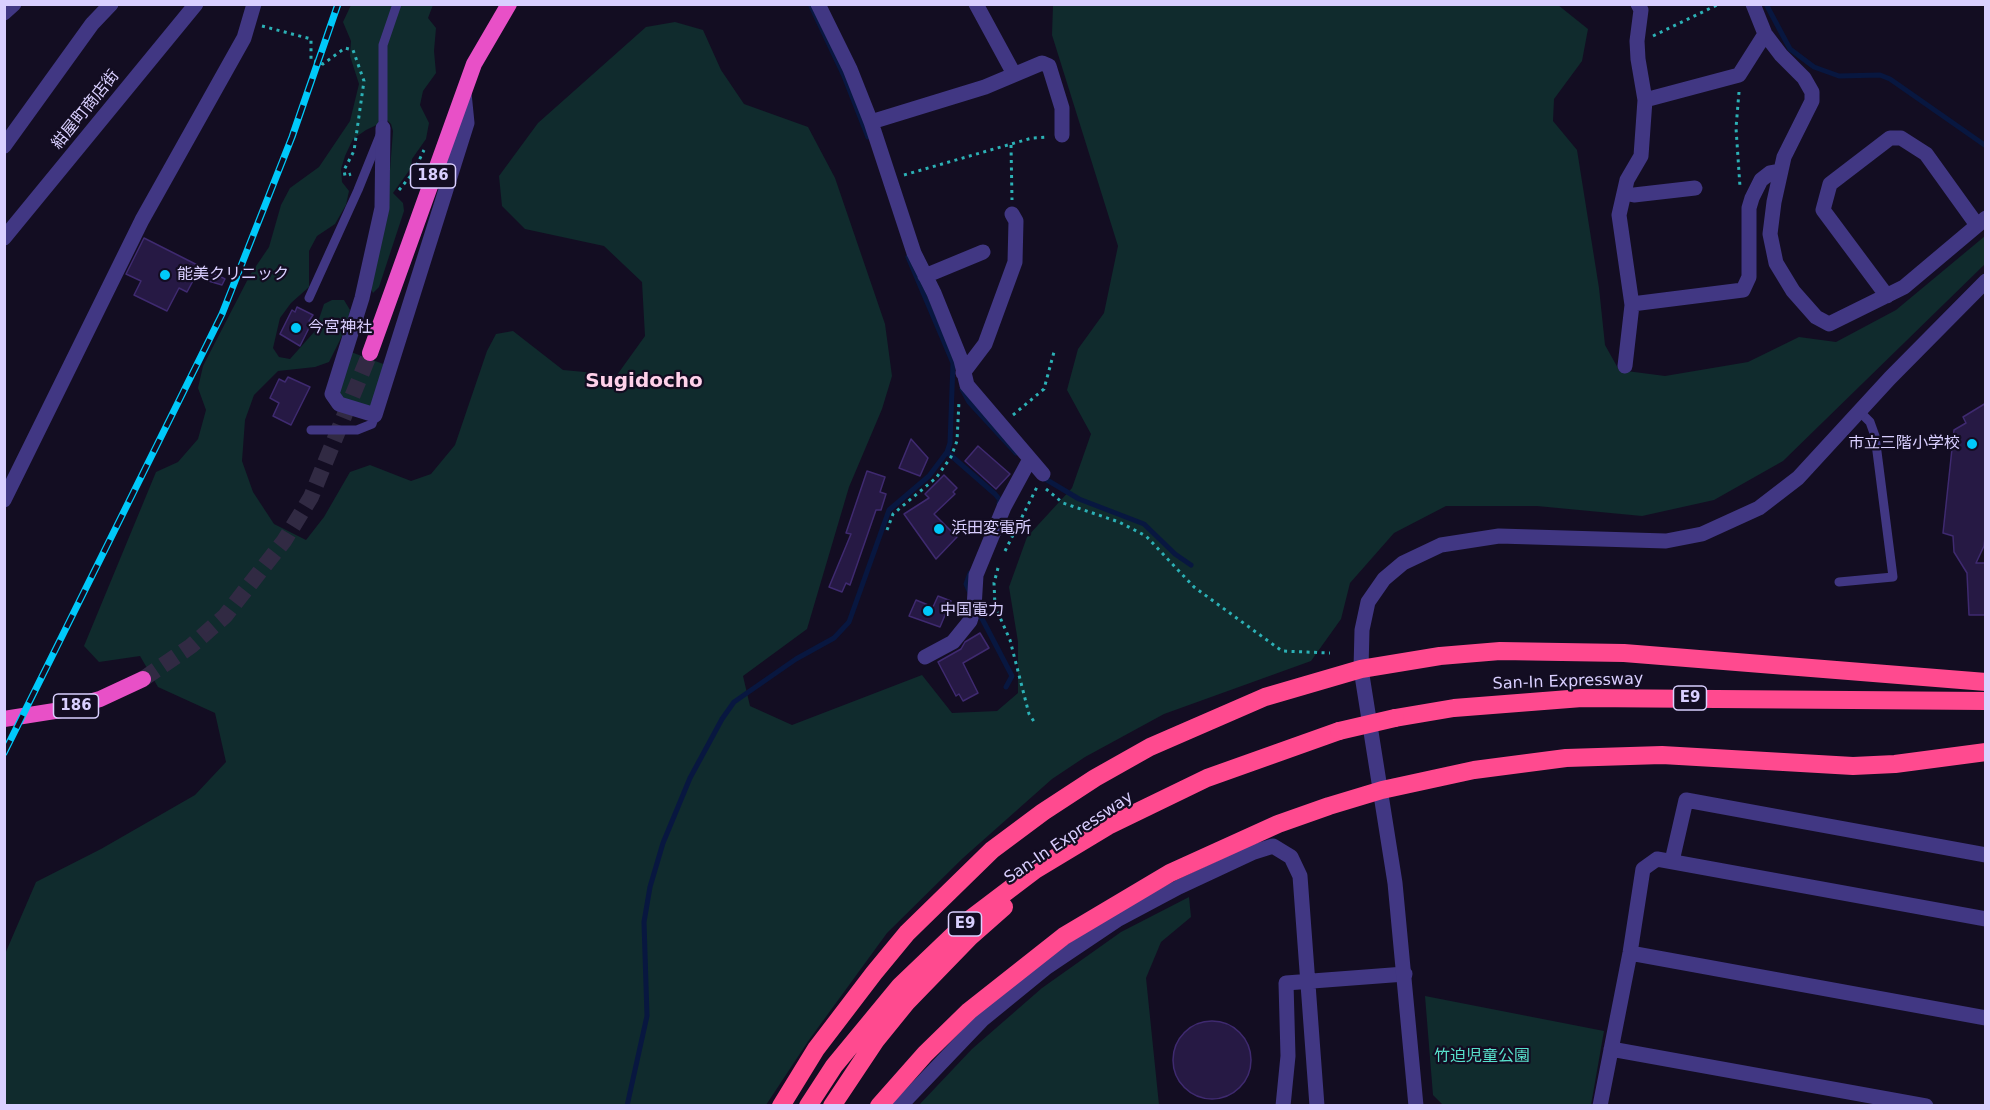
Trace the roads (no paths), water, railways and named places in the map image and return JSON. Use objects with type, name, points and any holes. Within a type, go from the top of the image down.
[{"type":"highway","name":"186","points":[[370,353],[480,51],[509,4]]},
{"type":"highway","points":[[781,1106],[816,1049],[880,965],[948,891],[1009,837],[1095,778],[1150,747],[1265,697],[1361,669],[1440,656],[1500,651],[1624,653],[1986,682]]},
{"type":"highway","name":"186","points":[[4,720],[71,708],[100,699],[143,679]]},
{"type":"highway","name":"San-In Expressway","points":[[808,1106],[834,1066],[868,1023],[928,958],[969,920],[1069,848],[1167,797],[1248,762],[1339,731],[1395,718],[1475,706],[1582,698],[1986,701]]},
{"type":"highway","points":[[879,1106],[925,1053],[969,1011],[1056,942],[1116,903],[1170,873],[1278,824],[1382,790],[1474,770],[1587,756],[1662,754],[1852,766],[1906,763],[1986,752]]},
{"type":"highway","name":"San-In Expressway","points":[[832,1106],[900,1010],[970,937],[1041,878],[1167,797]]},
{"type":"street","points":[[4,13],[14,4]]},
{"type":"street","points":[[4,146],[92,24],[111,4]]},
{"type":"street","name":"紺屋町商店街","points":[[4,238],[196,4]]},
{"type":"street","points":[[4,500],[142,220],[244,38],[254,4]]},
{"type":"street","points":[[818,4],[850,69],[871,122],[914,254],[961,360],[967,385],[1030,459],[1041,479]]},
{"type":"street","points":[[1625,366],[1632,304],[1619,215],[1627,180],[1641,156],[1645,100],[1637,41],[1641,10],[1638,4]]},
{"type":"street","points":[[1753,4],[1765,34],[1781,55],[1804,78],[1812,92],[1812,101],[1784,157],[1770,234],[1776,263],[1793,291],[1816,316],[1829,324],[1887,296],[1904,287],[1981,222],[1926,154],[1901,138],[1890,138],[1830,184],[1823,210],[1887,296]]},
{"type":"street","points":[[980,6],[1014,74]]},
{"type":"street","points":[[1645,100],[1739,75],[1765,34]]},
{"type":"street","points":[[871,122],[985,87],[1042,63],[1049,66],[1062,108],[1062,135]]},
{"type":"street","points":[[383,128],[382,205],[362,298],[332,394],[339,404],[375,415],[467,123],[464,92]]},
{"type":"street","points":[[1632,304],[1743,290],[1749,277],[1749,208],[1752,198],[1761,180],[1770,173],[1781,171]]},
{"type":"street","points":[[1624,193],[1634,195],[1695,188]]},
{"type":"street","points":[[963,373],[985,344],[1016,262],[1016,220],[1012,214]]},
{"type":"street","points":[[925,276],[983,252]]},
{"type":"street","points":[[1416,1106],[1405,974],[1382,790],[1361,669],[1362,630],[1368,602],[1384,579],[1403,563],[1441,545],[1479,538],[1666,541],[1702,534],[1759,508],[1798,478],[1859,411],[1986,281]]},
{"type":"street","points":[[925,657],[953,642],[970,621],[974,608],[976,575],[1004,507],[1030,459]]},
{"type":"street","points":[[1672,861],[1686,800],[1986,855]]},
{"type":"street","points":[[900,1106],[982,1020],[1047,967],[1117,920],[1179,887],[1273,846],[1291,857],[1300,876],[1317,1106]]},
{"type":"street","points":[[1600,1106],[1630,953],[1643,869],[1656,859],[1986,919]]},
{"type":"street","points":[[1630,953],[1986,1018]]},
{"type":"street","points":[[1283,1106],[1288,1056],[1286,983],[1405,974]]},
{"type":"street","points":[[1611,1049],[1926,1106]]},
{"type":"lane","points":[[309,298],[383,128],[383,45],[397,4]]},
{"type":"lane","points":[[1839,582],[1893,577],[1875,436],[1870,422],[1859,411]]},
{"type":"lane","points":[[311,430],[357,430],[372,424],[375,415]]},
{"type":"waterway","points":[[810,4],[844,76],[868,137]]},
{"type":"waterway","points":[[1766,4],[1790,49],[1814,67],[1839,76],[1880,75],[1890,79],[1986,146]]},
{"type":"waterway","points":[[627,1106],[647,1016],[644,922],[650,887],[663,843],[690,778],[722,719],[734,702],[796,659],[834,638],[849,622],[889,510],[929,476],[947,452],[950,443],[953,363],[908,257]]},
{"type":"waterway","points":[[962,389],[969,402],[1016,453]]},
{"type":"waterway","points":[[947,452],[995,494],[1000,500],[999,503]]},
{"type":"waterway","points":[[1042,477],[1079,499],[1144,524],[1175,554],[1191,565]]},
{"type":"waterway","points":[[970,573],[966,584],[971,595]]},
{"type":"waterway","points":[[977,609],[1012,676],[1006,687]]},
{"type":"tunnel","points":[[143,679],[191,646],[225,616],[284,541],[311,497],[370,353]]},
{"type":"railway","points":[[4,753],[222,314],[292,137],[338,4]]},
{"type":"place","name":"能美クリニック","points":[[165,275]]},
{"type":"place","name":"今宮神社","points":[[296,328]]},
{"type":"place","name":"市立三階小学校","points":[[1972,444]]},
{"type":"place","name":"浜田変電所","points":[[939,529]]},
{"type":"place","name":"中国電力","points":[[928,611]]},
{"type":"district","name":"Sugidocho","points":[[644,382]]},
{"type":"park label","name":"竹迫児童公園","points":[[1482,1057]]}]
